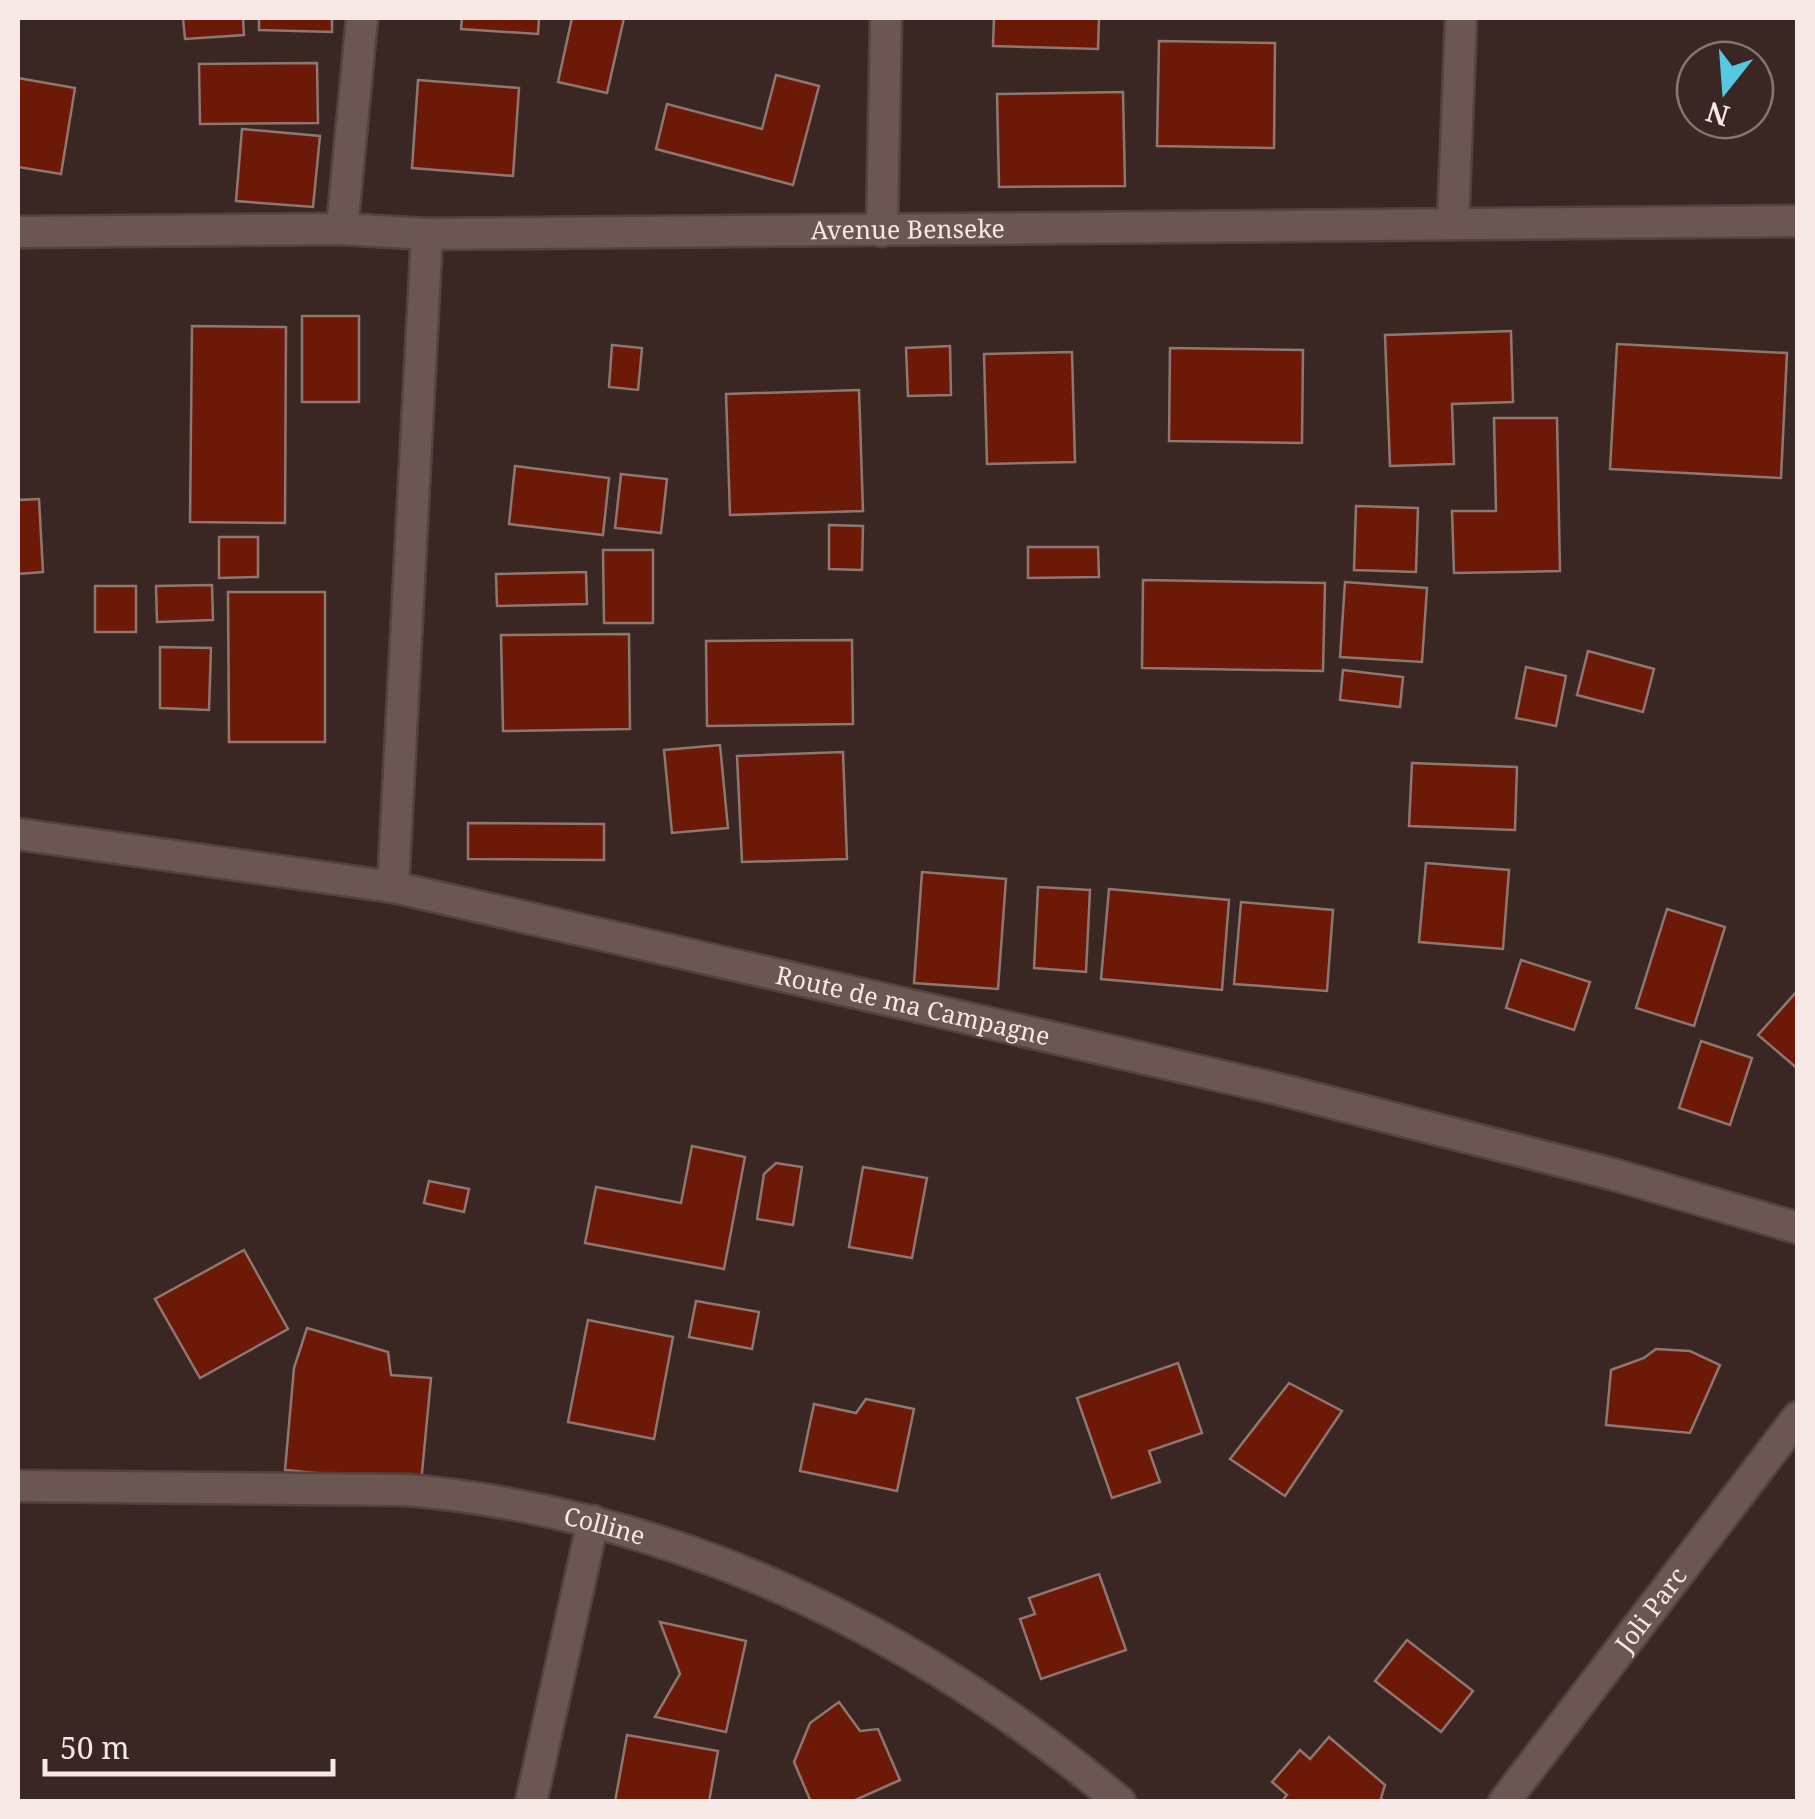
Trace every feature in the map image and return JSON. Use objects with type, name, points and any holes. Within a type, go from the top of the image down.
[{"type":"street","points":[[342,229],[362,18]]},
{"type":"street","points":[[882,231],[886,18]]},
{"type":"street","points":[[1453,224],[1461,18]]},
{"type":"street","name":"Avenue Benseke","points":[[18,232],[882,231],[1798,220]]},
{"type":"street","points":[[393,888],[427,234]]},
{"type":"street","name":"Route de ma Campagne","points":[[18,834],[393,888],[1278,1089],[1612,1174],[1798,1228]]},
{"type":"street","name":"Joli Parc","points":[[1504,1802],[1798,1417]]},
{"type":"street","name":"Colline","points":[[18,1486],[408,1490],[466,1495],[593,1522],[737,1570],[854,1620],[979,1696],[1120,1802]]},
{"type":"street","points":[[531,1802],[593,1522]]},
{"type":"building","points":[[183,18],[243,18],[244,35],[185,39]]},
{"type":"building","points":[[259,18],[332,18],[332,32],[259,30]]},
{"type":"building","points":[[462,18],[539,18],[538,34],[461,29]]},
{"type":"building","points":[[572,18],[624,18],[607,93],[558,82]]},
{"type":"building","points":[[994,18],[1099,18],[1098,49],[993,46]]},
{"type":"building","points":[[1159,41],[1275,43],[1274,148],[1157,146]]},
{"type":"building","points":[[317,63],[318,123],[200,124],[199,64]]},
{"type":"building","points":[[776,75],[819,86],[793,185],[656,149],[667,104],[762,129]]},
{"type":"building","points":[[18,78],[75,88],[61,174],[18,167]]},
{"type":"building","points":[[418,80],[519,88],[513,176],[412,168]]},
{"type":"building","points":[[1123,92],[1125,186],[999,187],[997,94]]},
{"type":"building","points":[[242,129],[320,136],[313,207],[236,201]]},
{"type":"building","points":[[302,316],[359,316],[359,402],[302,402]]},
{"type":"building","points":[[192,326],[286,327],[285,523],[190,522]]},
{"type":"building","points":[[1511,331],[1513,402],[1452,404],[1454,464],[1390,466],[1385,335]]},
{"type":"building","points":[[1617,344],[1787,353],[1781,478],[1610,469]]},
{"type":"building","points":[[612,345],[642,348],[638,390],[609,387]]},
{"type":"building","points":[[950,346],[951,395],[908,396],[906,348]]},
{"type":"building","points":[[1170,348],[1303,350],[1302,443],[1169,441]]},
{"type":"building","points":[[1072,352],[1075,462],[987,464],[984,354]]},
{"type":"building","points":[[859,390],[863,511],[730,515],[726,394]]},
{"type":"building","points":[[1494,418],[1557,418],[1560,571],[1454,573],[1452,511],[1496,511]]},
{"type":"building","points":[[515,466],[609,478],[603,535],[509,524]]},
{"type":"building","points":[[621,474],[667,479],[661,533],[615,528]]},
{"type":"building","points":[[39,499],[43,572],[18,574],[18,500]]},
{"type":"building","points":[[1356,506],[1418,508],[1416,572],[1354,570]]},
{"type":"building","points":[[829,525],[863,526],[862,570],[829,569]]},
{"type":"building","points":[[219,537],[258,537],[258,577],[219,578]]},
{"type":"building","points":[[1028,547],[1098,547],[1099,577],[1028,578]]},
{"type":"building","points":[[603,550],[653,550],[653,623],[604,623]]},
{"type":"building","points":[[586,572],[587,604],[497,606],[496,574]]},
{"type":"building","points":[[1143,580],[1325,583],[1323,671],[1142,668]]},
{"type":"building","points":[[1345,582],[1427,588],[1422,662],[1340,657]]},
{"type":"building","points":[[212,585],[213,620],[157,622],[156,586]]},
{"type":"building","points":[[95,586],[136,586],[136,632],[95,632]]},
{"type":"building","points":[[228,592],[325,592],[325,742],[229,742]]},
{"type":"building","points":[[629,634],[630,729],[503,731],[501,635]]},
{"type":"building","points":[[852,640],[853,724],[707,726],[706,641]]},
{"type":"building","points":[[160,647],[211,648],[209,710],[160,708]]},
{"type":"building","points":[[1588,651],[1654,669],[1643,712],[1577,695]]},
{"type":"building","points":[[1526,667],[1566,676],[1556,726],[1516,718]]},
{"type":"building","points":[[1343,670],[1403,677],[1400,707],[1340,700]]},
{"type":"building","points":[[720,745],[728,828],[672,833],[664,750]]},
{"type":"building","points":[[843,752],[847,859],[742,862],[737,756]]},
{"type":"building","points":[[1412,763],[1517,767],[1515,830],[1409,826]]},
{"type":"building","points":[[468,823],[604,824],[604,860],[468,859]]},
{"type":"building","points":[[1426,863],[1509,870],[1503,949],[1419,942]]},
{"type":"building","points":[[922,872],[1006,879],[998,989],[914,983]]},
{"type":"building","points":[[1038,887],[1090,890],[1086,972],[1034,968]]},
{"type":"building","points":[[1109,889],[1229,900],[1222,990],[1101,979]]},
{"type":"building","points":[[1241,902],[1333,910],[1327,991],[1234,984]]},
{"type":"building","points":[[1667,909],[1725,927],[1694,1026],[1636,1008]]},
{"type":"building","points":[[1521,960],[1590,982],[1574,1030],[1506,1008]]},
{"type":"building","points":[[1798,990],[1798,1069],[1758,1035]]},
{"type":"building","points":[[1701,1041],[1752,1058],[1730,1125],[1679,1108]]},
{"type":"building","points":[[692,1146],[745,1157],[724,1269],[585,1243],[596,1187],[681,1203]]},
{"type":"building","points":[[776,1163],[802,1167],[793,1225],[757,1219],[764,1174]]},
{"type":"building","points":[[863,1167],[927,1178],[912,1258],[849,1247]]},
{"type":"building","points":[[429,1181],[469,1189],[464,1212],[424,1203]]},
{"type":"building","points":[[244,1250],[288,1329],[200,1378],[155,1299]]},
{"type":"building","points":[[696,1301],[759,1312],[752,1349],[689,1337]]},
{"type":"building","points":[[588,1320],[673,1337],[654,1439],[568,1422]]},
{"type":"building","points":[[307,1328],[388,1352],[391,1375],[431,1378],[421,1483],[285,1470],[294,1368]]},
{"type":"building","points":[[1656,1349],[1690,1351],[1720,1365],[1690,1433],[1606,1425],[1611,1370],[1644,1358]]},
{"type":"building","points":[[1178,1363],[1202,1433],[1149,1451],[1160,1482],[1112,1498],[1077,1398]]},
{"type":"building","points":[[1289,1383],[1342,1411],[1285,1496],[1230,1459]]},
{"type":"building","points":[[866,1399],[914,1409],[897,1491],[800,1471],[814,1404],[856,1413]]},
{"type":"building","points":[[1099,1574],[1126,1650],[1041,1679],[1020,1619],[1035,1614],[1029,1598]]},
{"type":"building","points":[[660,1622],[746,1641],[726,1732],[655,1717],[680,1674]]},
{"type":"building","points":[[1407,1640],[1473,1691],[1441,1732],[1375,1681]]},
{"type":"building","points":[[839,1702],[860,1731],[878,1729],[900,1780],[851,1802],[811,1802],[794,1762],[810,1723]]},
{"type":"building","points":[[627,1735],[718,1751],[709,1802],[615,1802]]},
{"type":"building","points":[[1329,1737],[1385,1785],[1381,1798],[1384,1802],[1281,1802],[1287,1795],[1272,1782],[1300,1750],[1310,1759]]}]
